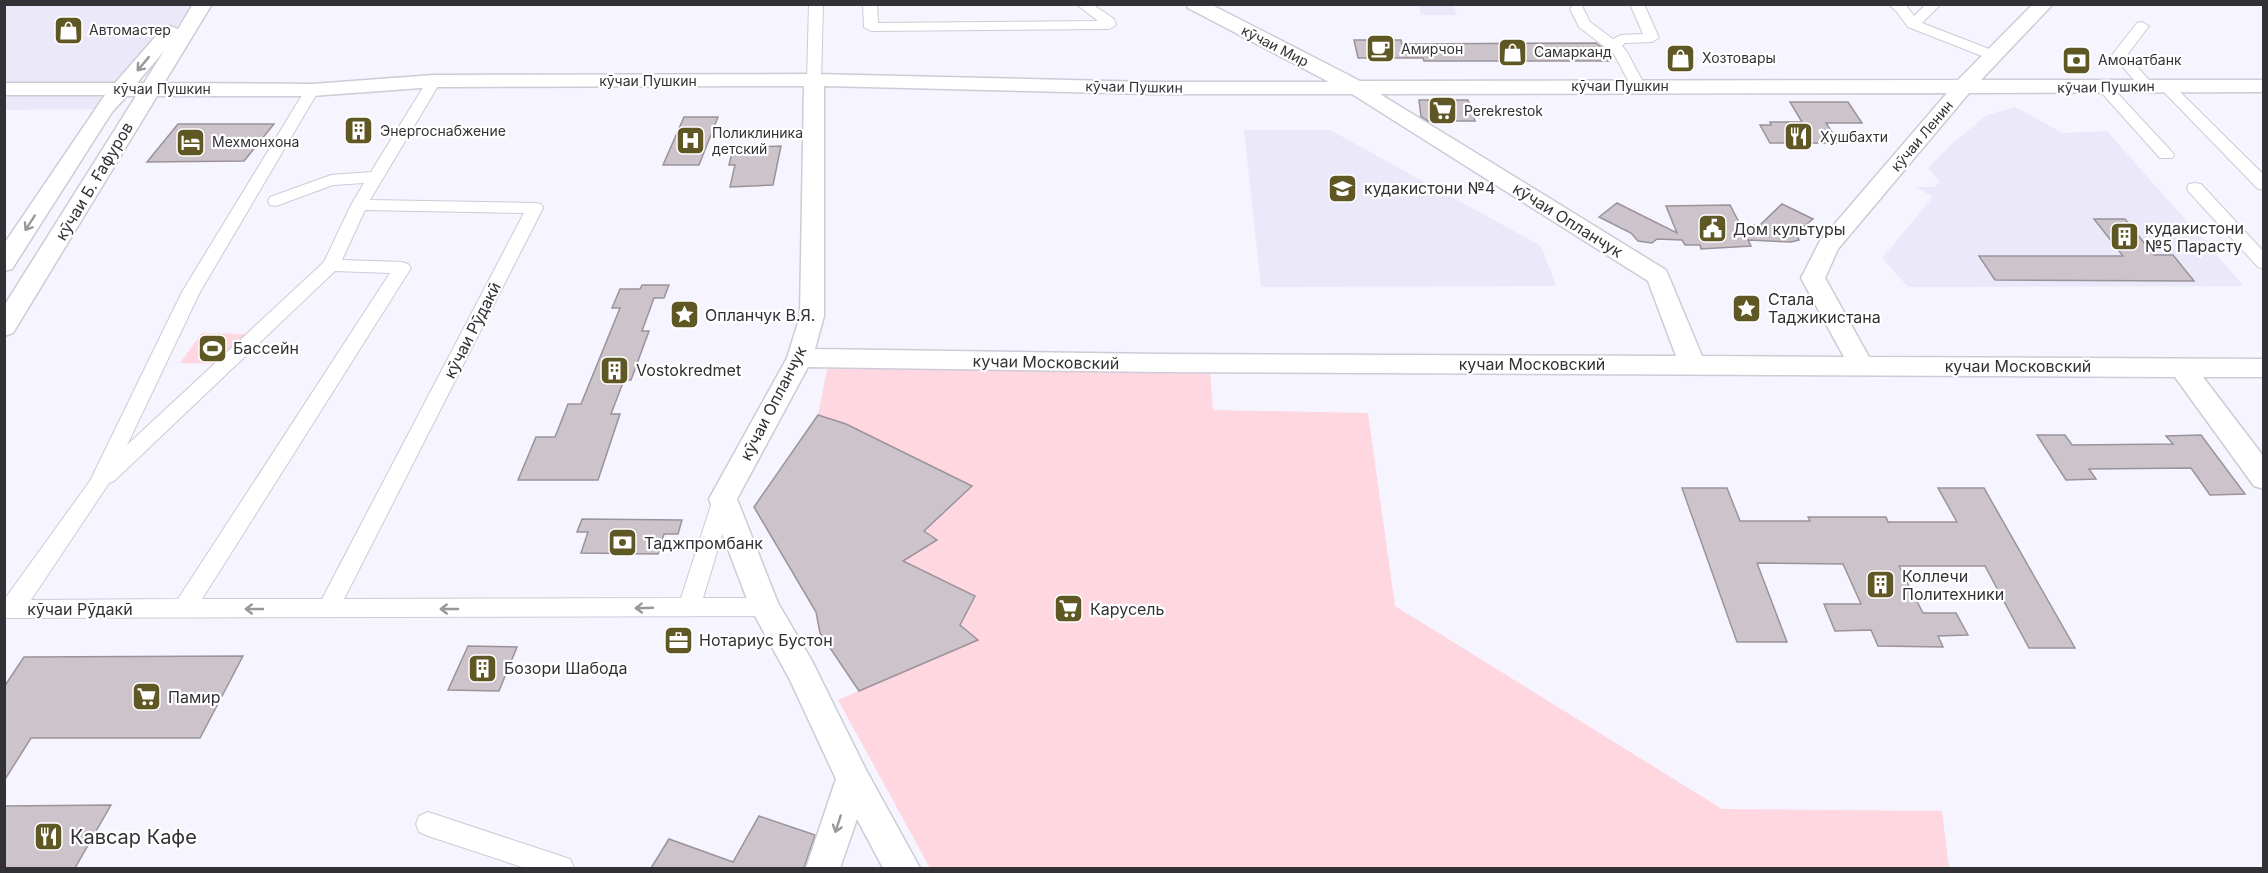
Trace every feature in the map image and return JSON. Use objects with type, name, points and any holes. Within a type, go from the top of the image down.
[{"type":"street","name":"кӯчаи Б. Ғафуров","points":[[7,256],[104,109],[195,4]]},
{"type":"street","name":"кӯчаи Б. Ғафуров","points":[[4,327],[16,292],[151,89],[203,4]]},
{"type":"street","points":[[814,80],[816,4]]},
{"type":"street","points":[[870,4],[871,27],[1109,24],[1082,4]]},
{"type":"street","name":"кӯчаи Мир","points":[[1195,4],[1355,87]]},
{"type":"street","points":[[1614,46],[1621,39],[1652,38],[1637,4]]},
{"type":"street","points":[[1894,4],[1901,8],[1913,24],[1992,55]]},
{"type":"street","points":[[1913,24],[1935,4]]},
{"type":"street","name":"кӯчаи Ленин","points":[[1861,365],[1813,278],[1828,246],[1962,88],[2044,4]]},
{"type":"street","points":[[1577,9],[1584,24],[1620,52],[1638,86]]},
{"type":"street","points":[[2142,26],[2119,55],[2264,185]]},
{"type":"street","name":"кӯчаи Пушкин","points":[[4,89],[312,90],[434,81],[814,80],[1152,88],[2264,86]]},
{"type":"street","name":"кӯчаи Опланчук","points":[[723,499],[800,358],[812,316],[814,80]]},
{"type":"street","name":"кӯчаи Рӯдакӣ","points":[[98,485],[332,266],[359,205],[434,81]]},
{"type":"street","name":"кӯчаи Опланчук","points":[[1355,87],[1658,276],[1692,364]]},
{"type":"street","points":[[2104,87],[2166,155]]},
{"type":"street","name":"кӯчаи Рӯдакӣ","points":[[8,609],[98,485],[191,292],[312,90]]},
{"type":"street","points":[[276,201],[331,180],[377,177]]},
{"type":"street","points":[[2195,188],[2264,263]]},
{"type":"street","name":"кӯчаи Рӯдакӣ","points":[[328,609],[535,208],[359,205]]},
{"type":"street","points":[[184,609],[402,268],[332,266]]},
{"type":"street","name":"кучаи Московский","points":[[800,358],[1160,363],[2264,368]]},
{"type":"street","points":[[2182,368],[2264,478]]},
{"type":"street","points":[[689,607],[723,499]]},
{"type":"street","points":[[723,499],[765,607],[801,671],[853,778],[902,868]]},
{"type":"street","name":"кӯчаи Рӯдакӣ","points":[[8,609],[765,607]]},
{"type":"street","points":[[823,868],[853,778]]},
{"type":"street","points":[[428,824],[561,868]]},
{"type":"shaded area","points":[[4,5],[202,5],[183,18],[112,109],[5,110]]},
{"type":"shaded area","points":[[1419,5],[1454,6],[1457,15],[1421,15]]},
{"type":"shaded area","points":[[2015,107],[2063,133],[2107,131],[2244,286],[1908,287],[1882,258],[1933,197],[1916,187],[1934,187],[1940,182],[1928,168],[1954,142],[1987,115]]},
{"type":"shaded area","name":"кудакистони №4","points":[[1244,130],[1330,130],[1541,246],[1556,286],[1261,287]]},
{"type":"shaded area","name":"Бассейн","points":[[202,333],[245,334],[224,364],[180,363]]},
{"type":"shaded area","points":[[827,369],[1210,371],[1213,410],[1368,413],[1395,606],[1722,809],[1942,811],[1949,868],[930,868],[838,700],[977,640],[960,625],[974,596],[903,561],[936,540],[924,531],[846,424],[818,415]]},
{"type":"building","name":"Самарканд","points":[[1354,40],[1401,40],[1402,44],[1596,43],[1604,49],[1609,61],[1424,61],[1423,58],[1358,58]]},
{"type":"building","name":"Perekrestok","points":[[1419,100],[1468,100],[1475,121],[1428,121],[1421,117]]},
{"type":"building","points":[[1790,102],[1848,102],[1862,123],[1826,123],[1839,143],[1770,143],[1760,125],[1771,125],[1770,122],[1802,122]]},
{"type":"building","name":"Поликлиника детский","points":[[684,117],[718,117],[699,165],[663,165]]},
{"type":"building","name":"Мехмонхона","points":[[178,124],[274,124],[244,161],[147,162]]},
{"type":"building","points":[[781,146],[773,185],[730,187],[735,165],[729,165],[733,148]]},
{"type":"building","name":"Дом культуры","points":[[1617,203],[1677,233],[1666,206],[1730,205],[1741,226],[1760,225],[1782,204],[1813,219],[1796,233],[1799,240],[1791,242],[1748,240],[1751,246],[1701,249],[1700,245],[1685,245],[1682,240],[1657,239],[1652,243],[1638,241],[1631,233],[1599,217]]},
{"type":"building","name":"кудакистони №5 Парасту","points":[[2094,219],[2125,219],[2154,255],[2173,255],[2194,281],[1995,280],[1979,256],[2123,256]]},
{"type":"building","name":"Vostokredmet","points":[[642,285],[669,285],[664,298],[654,298],[642,331],[649,331],[631,380],[624,380],[611,414],[620,414],[598,480],[518,480],[536,437],[555,437],[568,404],[581,404],[620,308],[612,308],[620,289],[640,289]]},
{"type":"building","points":[[818,415],[846,424],[972,486],[924,531],[937,540],[903,561],[975,596],[960,625],[978,640],[859,691],[820,633],[816,612],[754,507]]},
{"type":"building","points":[[2037,435],[2065,435],[2072,445],[2173,444],[2166,436],[2201,435],[2245,494],[2210,495],[2191,468],[2089,469],[2096,479],[2066,480]]},
{"type":"building","name":"Коллечи Политехники","points":[[1682,488],[1727,488],[1740,521],[1810,521],[1808,517],[1886,517],[1888,522],[1957,522],[1938,488],[1984,488],[2075,648],[2029,648],[1985,566],[1899,566],[1923,613],[1956,613],[1968,635],[1938,636],[1943,647],[1878,646],[1871,630],[1835,631],[1824,604],[1861,604],[1843,564],[1757,563],[1787,642],[1737,642]]},
{"type":"building","name":"Таджпромбанк","points":[[582,519],[682,520],[678,534],[664,534],[658,554],[581,553],[588,532],[577,532]]},
{"type":"building","name":"Бозори Шабода","points":[[468,646],[517,647],[499,691],[448,690]]},
{"type":"building","name":"Памир","points":[[243,656],[200,738],[31,738],[4,781],[4,687],[24,657]]},
{"type":"building","name":"Кавсар Кафе","points":[[111,805],[75,868],[4,868],[4,806]]},
{"type":"building","points":[[759,816],[815,835],[804,868],[651,868],[669,839],[733,862]]},
{"type":"place","name":"Автомастер","points":[[68,30]]},
{"type":"place","name":"Амирчон","points":[[1380,49]]},
{"type":"place","name":"Самарканд","points":[[1513,52]]},
{"type":"place","name":"Хозтовары","points":[[1681,58]]},
{"type":"place","name":"Амонатбанк","points":[[2077,60]]},
{"type":"place","name":"Perekrestok","points":[[1443,111]]},
{"type":"place","name":"Энергоснабжение","points":[[359,131]]},
{"type":"place","name":"Хушбахти","points":[[1799,137]]},
{"type":"place","name":"Поликлиника детский","points":[[691,141]]},
{"type":"place","name":"Мехмонхона","points":[[191,142]]},
{"type":"place","name":"кудакистони №4","points":[[1343,188]]},
{"type":"place","name":"Дом культуры","points":[[1712,229]]},
{"type":"place","name":"кудакистони №5 Парасту","points":[[2124,237]]},
{"type":"place","name":"Стала Таджикистана","points":[[1747,308]]},
{"type":"place","name":"Опланчук В.Я.","points":[[684,315]]},
{"type":"place","name":"Бассейн","points":[[212,348]]},
{"type":"place","name":"Vostokredmet","points":[[615,370]]},
{"type":"place","name":"Таджпромбанк","points":[[623,543]]},
{"type":"place","name":"Коллечи Политехники","points":[[1881,585]]},
{"type":"place","name":"Карусель","points":[[1069,609]]},
{"type":"place","name":"Нотариус Бустон","points":[[678,640]]},
{"type":"place","name":"Бозори Шабода","points":[[483,668]]},
{"type":"place","name":"Памир","points":[[147,697]]},
{"type":"place","name":"Кавсар Кафе","points":[[49,837]]}]
